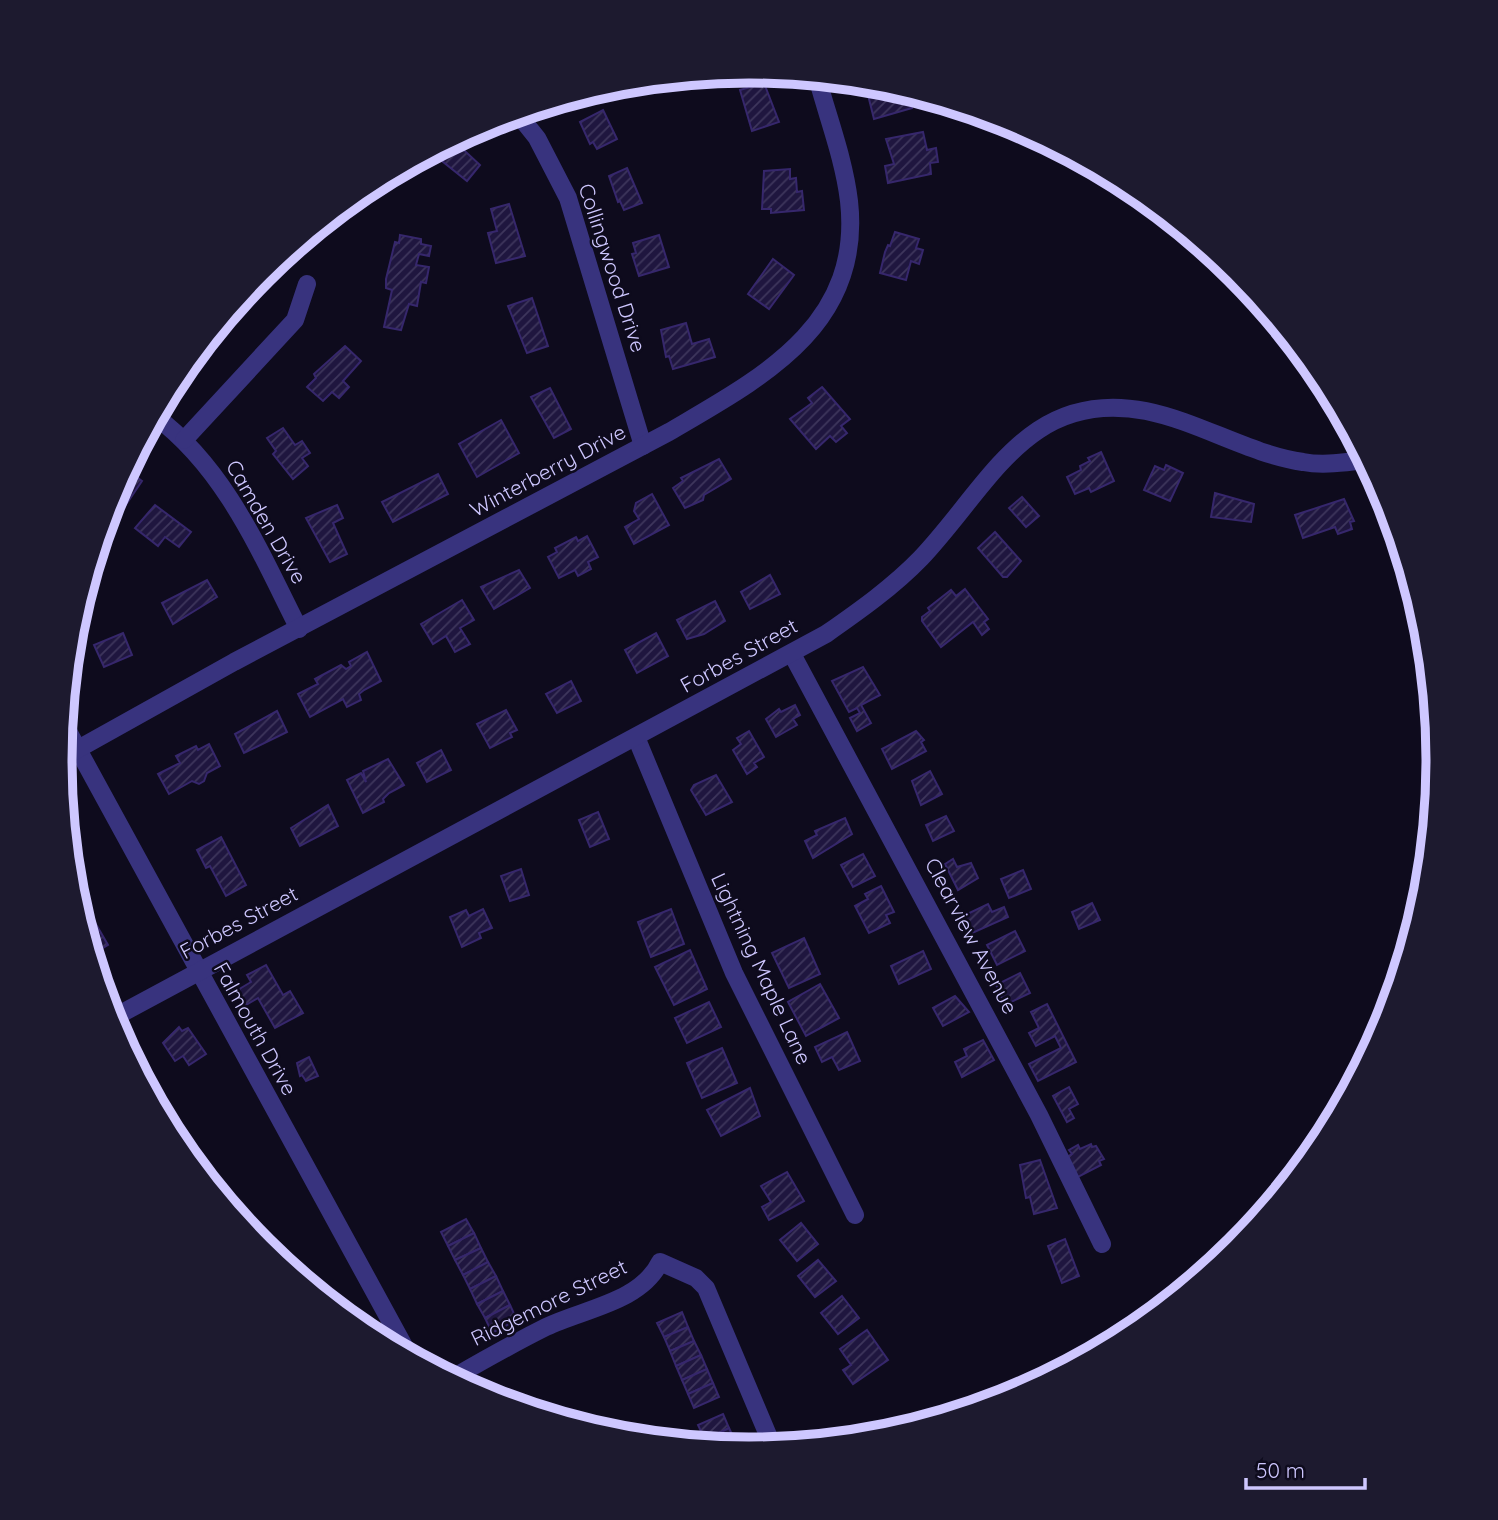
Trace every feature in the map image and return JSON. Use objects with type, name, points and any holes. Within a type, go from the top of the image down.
[{"type":"street","name":"Winterberry Drive","points":[[72,753],[643,446],[773,369],[805,340],[837,291],[847,255],[849,202],[820,87]]},
{"type":"street","name":"Collingwood Drive","points":[[523,122],[549,159],[568,198],[643,446]]},
{"type":"street","points":[[184,440],[295,320],[307,284]]},
{"type":"street","name":"Forbes Street","points":[[121,1014],[792,654],[889,588],[927,551],[1003,461],[1029,436],[1060,416],[1097,407],[1135,409],[1176,418],[1282,458],[1329,464],[1357,461]]},
{"type":"street","name":"Camden Drive","points":[[162,421],[184,440],[221,484],[299,629]]},
{"type":"street","name":"Clearview Avenue","points":[[792,654],[1039,1115],[1102,1244]]},
{"type":"street","name":"Lightning Maple Lane","points":[[636,737],[734,973],[855,1215]]},
{"type":"street","name":"Falmouth Drive","points":[[72,740],[197,972],[401,1341]]},
{"type":"street","name":"Ridgemore Street","points":[[462,1373],[557,1322],[614,1301],[653,1276],[660,1262],[696,1278],[706,1288],[769,1437]]},
{"type":"building","points":[[764,83],[779,122],[752,131],[740,90]]},
{"type":"building","points":[[868,94],[911,103],[912,108],[874,119]]},
{"type":"building","points":[[603,110],[617,139],[597,149],[593,142],[590,144],[580,122]]},
{"type":"building","points":[[923,132],[927,150],[936,148],[938,162],[930,163],[931,174],[888,183],[885,166],[894,164],[886,139]]},
{"type":"building","points":[[461,147],[480,165],[467,181],[439,158]]},
{"type":"building","points":[[627,168],[642,203],[624,210],[620,201],[618,202],[609,176]]},
{"type":"building","points":[[790,169],[790,179],[796,178],[797,192],[802,191],[804,210],[771,213],[771,209],[762,209],[764,171]]},
{"type":"building","points":[[509,204],[525,256],[496,263],[488,233],[497,231],[491,209]]},
{"type":"building","points":[[895,232],[919,239],[916,248],[923,250],[919,264],[911,261],[906,280],[880,273],[885,252]]},
{"type":"building","points":[[400,235],[421,239],[421,244],[431,246],[429,256],[419,254],[416,265],[429,267],[426,283],[421,282],[417,306],[409,304],[401,330],[384,327],[392,290],[386,288],[386,279],[395,242],[399,243]]},
{"type":"building","points":[[659,235],[669,267],[639,276],[632,254],[636,253],[633,243]]},
{"type":"building","points":[[773,259],[794,275],[769,309],[748,294]]},
{"type":"building","points":[[532,298],[548,346],[527,353],[508,306]]},
{"type":"building","points":[[686,323],[692,344],[709,339],[715,357],[673,369],[669,356],[666,357],[661,330]]},
{"type":"building","points":[[345,346],[361,361],[343,381],[349,387],[339,398],[332,392],[323,401],[307,387],[316,378],[314,374]]},
{"type":"building","points":[[822,387],[850,419],[841,426],[847,433],[836,442],[830,436],[816,449],[790,419],[812,403],[808,398]]},
{"type":"building","points":[[550,388],[571,429],[554,438],[531,397]]},
{"type":"building","points":[[501,420],[519,453],[477,477],[459,444]]},
{"type":"building","points":[[283,428],[295,445],[302,441],[310,453],[302,458],[308,466],[293,479],[273,454],[276,451],[267,438]]},
{"type":"building","points":[[1101,452],[1114,481],[1091,492],[1089,488],[1075,494],[1067,477],[1081,470],[1080,466],[1090,461],[1088,458]]},
{"type":"building","points":[[719,459],[731,479],[704,495],[703,500],[685,508],[673,488],[683,481],[681,478]]},
{"type":"building","points":[[1166,465],[1183,473],[1170,501],[1144,490],[1155,466],[1164,470]]},
{"type":"building","points":[[438,474],[448,494],[393,522],[382,502]]},
{"type":"building","points":[[135,476],[142,481],[125,506],[122,504]]},
{"type":"building","points":[[1215,493],[1254,504],[1251,522],[1211,517]]},
{"type":"building","points":[[652,494],[669,525],[634,544],[625,527],[639,519],[634,511],[636,503]]},
{"type":"building","points":[[1022,497],[1039,516],[1026,527],[1009,508]]},
{"type":"building","points":[[1344,499],[1354,521],[1350,522],[1352,529],[1338,534],[1335,527],[1303,538],[1295,515]]},
{"type":"building","points":[[155,505],[191,532],[179,547],[165,537],[158,546],[135,528]]},
{"type":"building","points":[[337,505],[343,518],[333,523],[347,554],[330,562],[306,518]]},
{"type":"building","points":[[995,532],[1021,561],[1007,577],[1003,577],[978,548]]},
{"type":"building","points":[[587,536],[598,557],[588,562],[591,569],[578,576],[575,570],[559,578],[548,557],[557,552],[555,548],[576,537],[578,541]]},
{"type":"building","points":[[519,570],[530,588],[494,609],[481,587]]},
{"type":"building","points":[[770,575],[780,594],[750,609],[741,592]]},
{"type":"building","points":[[207,580],[217,597],[173,624],[162,603]]},
{"type":"building","points":[[965,589],[988,619],[984,622],[989,629],[982,635],[973,622],[941,647],[922,621],[922,617],[930,611],[928,608],[951,590],[956,596]]},
{"type":"building","points":[[462,600],[474,620],[460,628],[470,644],[455,652],[446,636],[433,644],[421,624]]},
{"type":"building","points":[[715,601],[725,621],[704,634],[687,639],[677,620]]},
{"type":"building","points":[[123,633],[132,655],[104,667],[94,645]]},
{"type":"building","points":[[656,633],[668,656],[637,673],[625,650]]},
{"type":"building","points":[[367,652],[381,681],[359,694],[361,700],[347,707],[343,699],[310,717],[298,694],[318,684],[315,679],[341,665],[346,669],[351,666],[349,662]]},
{"type":"building","points":[[863,667],[880,695],[861,705],[871,723],[857,731],[850,718],[860,713],[857,708],[849,712],[832,681]]},
{"type":"building","points":[[571,681],[581,701],[557,713],[546,694]]},
{"type":"building","points":[[795,705],[800,715],[793,719],[797,725],[776,737],[766,719],[779,709],[781,712]]},
{"type":"building","points":[[506,710],[517,730],[510,733],[512,737],[490,748],[477,724]]},
{"type":"building","points":[[277,711],[287,732],[244,753],[235,734]]},
{"type":"building","points":[[749,731],[764,757],[754,763],[757,767],[747,774],[733,750],[741,744],[737,738]]},
{"type":"building","points":[[916,731],[924,740],[921,742],[926,751],[892,769],[882,749]]},
{"type":"building","points":[[209,744],[220,766],[207,773],[204,781],[199,784],[192,781],[169,794],[158,774],[180,763],[176,756],[196,746],[198,750]]},
{"type":"building","points":[[441,750],[451,770],[427,782],[417,763]]},
{"type":"building","points":[[388,759],[404,785],[389,793],[383,799],[384,802],[363,813],[347,780],[361,773],[366,782],[363,771]]},
{"type":"building","points":[[930,771],[942,794],[921,805],[912,781]]},
{"type":"building","points":[[716,775],[732,802],[706,815],[691,790],[694,785]]},
{"type":"building","points":[[328,805],[338,826],[300,846],[291,828]]},
{"type":"building","points":[[598,812],[609,839],[590,847],[579,820]]},
{"type":"building","points":[[946,816],[954,831],[933,841],[926,825]]},
{"type":"building","points":[[845,818],[852,834],[813,858],[805,841],[817,835],[815,831]]},
{"type":"building","points":[[221,837],[246,885],[226,896],[210,866],[206,868],[197,850]]},
{"type":"building","points":[[863,854],[875,876],[853,887],[841,865]]},
{"type":"building","points":[[953,859],[957,867],[971,863],[978,878],[958,890],[945,864]]},
{"type":"building","points":[[521,869],[529,895],[510,901],[501,876]]},
{"type":"building","points":[[1023,870],[1031,889],[1009,898],[1001,879]]},
{"type":"building","points":[[881,886],[894,912],[886,915],[890,923],[869,933],[855,906],[868,899],[865,894]]},
{"type":"building","points":[[1092,903],[1100,920],[1079,929],[1072,912]]},
{"type":"building","points":[[988,904],[992,912],[1004,907],[1008,917],[970,934],[961,917]]},
{"type":"building","points":[[483,909],[492,928],[479,933],[481,938],[462,947],[450,917],[466,910],[469,916]]},
{"type":"building","points":[[671,909],[684,944],[651,957],[638,922]]},
{"type":"building","points":[[92,920],[108,945],[100,950],[95,935]]},
{"type":"building","points":[[1015,931],[1025,951],[997,965],[987,945]]},
{"type":"building","points":[[804,938],[820,974],[789,988],[772,953]]},
{"type":"building","points":[[690,950],[707,989],[674,1005],[655,967]]},
{"type":"building","points":[[923,951],[931,969],[899,984],[891,966]]},
{"type":"building","points":[[266,965],[283,995],[290,991],[303,1013],[275,1028],[258,998],[244,1006],[236,991],[251,982],[247,975]]},
{"type":"building","points":[[1020,973],[1030,993],[1005,1005],[996,985]]},
{"type":"building","points":[[820,984],[839,1018],[806,1036],[788,1002]]},
{"type":"building","points":[[955,996],[969,1012],[943,1026],[933,1008]]},
{"type":"building","points":[[709,1002],[721,1027],[687,1043],[675,1018]]},
{"type":"building","points":[[1047,1004],[1076,1062],[1038,1081],[1029,1064],[1061,1048],[1055,1036],[1036,1046],[1029,1033],[1039,1028],[1031,1012]]},
{"type":"building","points":[[179,1027],[182,1031],[188,1028],[206,1054],[189,1065],[183,1056],[175,1061],[163,1043]]},
{"type":"building","points":[[847,1032],[860,1061],[839,1070],[832,1057],[822,1062],[815,1047]]},
{"type":"building","points":[[983,1040],[994,1060],[962,1077],[955,1062],[967,1056],[964,1049]]},
{"type":"building","points":[[722,1048],[737,1083],[702,1098],[687,1063]]},
{"type":"building","points":[[309,1057],[318,1076],[306,1081],[300,1076],[297,1063]]},
{"type":"building","points":[[1069,1087],[1078,1104],[1069,1109],[1074,1118],[1067,1122],[1053,1096]]},
{"type":"building","points":[[750,1088],[760,1116],[721,1136],[707,1110]]},
{"type":"building","points":[[1091,1144],[1092,1147],[1096,1146],[1104,1159],[1099,1161],[1101,1165],[1076,1178],[1065,1158],[1072,1154],[1069,1150],[1078,1145],[1080,1149]]},
{"type":"building","points":[[1040,1160],[1057,1208],[1034,1214],[1030,1197],[1026,1198],[1020,1165]]},
{"type":"building","points":[[787,1172],[804,1201],[769,1220],[762,1207],[771,1202],[761,1186]]},
{"type":"building","points":[[466,1219],[474,1233],[448,1246],[441,1232]]},
{"type":"building","points":[[801,1223],[818,1244],[797,1261],[780,1240]]},
{"type":"building","points":[[474,1233],[481,1248],[455,1260],[448,1246]]},
{"type":"building","points":[[1065,1239],[1079,1276],[1062,1283],[1048,1246]]},
{"type":"building","points":[[481,1248],[488,1262],[463,1275],[455,1260]]},
{"type":"building","points":[[818,1260],[836,1281],[815,1297],[798,1276]]},
{"type":"building","points":[[488,1262],[496,1276],[470,1289],[463,1275]]},
{"type":"building","points":[[496,1276],[503,1291],[477,1304],[470,1289]]},
{"type":"building","points":[[503,1291],[510,1305],[485,1318],[477,1304]]},
{"type":"building","points":[[842,1296],[859,1318],[838,1334],[821,1313]]},
{"type":"building","points":[[510,1305],[517,1320],[492,1333],[485,1318]]},
{"type":"building","points":[[682,1312],[688,1327],[664,1337],[657,1323]]},
{"type":"building","points":[[688,1327],[694,1341],[670,1351],[664,1337]]},
{"type":"building","points":[[867,1330],[888,1360],[853,1384],[843,1370],[851,1365],[840,1349]]},
{"type":"building","points":[[694,1341],[701,1355],[676,1366],[670,1351]]},
{"type":"building","points":[[701,1355],[707,1369],[682,1380],[676,1366]]},
{"type":"building","points":[[707,1369],[713,1383],[688,1394],[682,1380]]},
{"type":"building","points":[[713,1383],[719,1397],[694,1408],[688,1394]]},
{"type":"building","points":[[723,1414],[729,1428],[713,1436],[705,1436],[698,1425]]},
{"type":"building","points":[[729,1428],[733,1437],[713,1436]]}]
